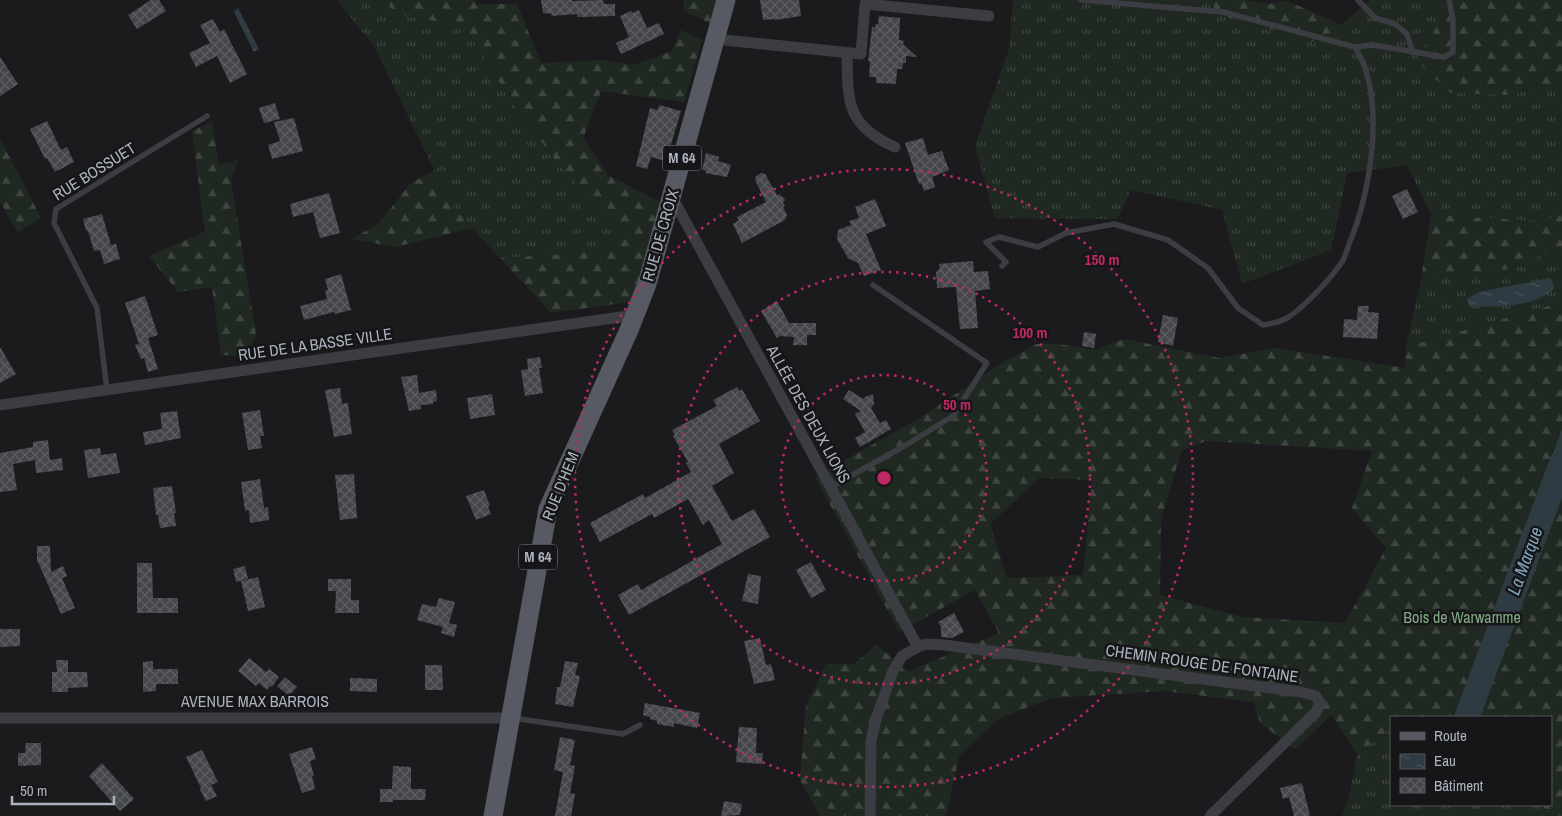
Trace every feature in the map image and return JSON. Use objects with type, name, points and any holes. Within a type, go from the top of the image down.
[{"type":"main road","name":"RUE DE CROIX","points":[[635,315],[647,284],[726,0]]},
{"type":"main road","name":"RUE D'HEM","points":[[494,816],[548,509],[635,315]]},
{"type":"street","points":[[714,39],[862,54],[865,4],[989,16]]},
{"type":"street","points":[[848,53],[849,98],[854,114],[871,134],[895,146]]},
{"type":"street","name":"ALLÉE DES DEUX LIONS","points":[[672,197],[918,647]]},
{"type":"street","name":"RUE DE LA BASSE VILLE","points":[[0,406],[635,315]]},
{"type":"street","name":"CHEMIN ROUGE DE FONTAINE","points":[[918,647],[926,644],[944,645],[1291,691],[1316,696],[1320,703],[1316,712],[1210,816]]},
{"type":"street","points":[[870,816],[871,741],[876,719],[898,662],[902,656],[918,647]]},
{"type":"street","name":"AVENUE MAX BARROIS","points":[[0,718],[511,718]]},
{"type":"lane","points":[[1081,0],[1223,12],[1355,47],[1374,45],[1444,57],[1453,52],[1453,20],[1449,0]]},
{"type":"lane","points":[[1358,0],[1375,18],[1395,24],[1407,34],[1413,52]]},
{"type":"lane","points":[[1002,266],[1006,262],[986,242],[999,237],[1038,247],[1066,233],[1114,224],[1168,240],[1208,268],[1238,308],[1263,326],[1285,319],[1309,300],[1342,262],[1359,221],[1370,172],[1373,128],[1370,91],[1360,55],[1355,47]]},
{"type":"lane","name":"RUE BOSSUET","points":[[107,390],[97,308],[54,223],[56,209],[207,116]]},
{"type":"lane","points":[[831,487],[953,416],[987,363],[873,285]]},
{"type":"lane","points":[[511,718],[623,734],[640,725]]},
{"type":"green space","points":[[337,0],[385,0],[395,14],[465,26],[513,105],[560,166],[616,224],[614,249],[500,258],[452,206],[374,46]]},
{"type":"green space","points":[[385,0],[474,0],[476,4],[517,4],[541,63],[603,60],[634,65],[672,51],[681,30],[702,40],[684,102],[601,91],[583,138],[608,175],[662,203],[652,242],[630,302],[551,313],[500,258],[614,249],[616,224],[560,166],[513,105],[465,26],[395,14]]},
{"type":"green space","points":[[684,0],[716,0],[711,24],[683,10]]},
{"type":"green space","points":[[1013,0],[1210,0],[1218,15],[1316,42],[1341,25],[1370,0],[1442,0],[1444,15],[1416,60],[1506,95],[1562,84],[1562,215],[1539,221],[1431,215],[1407,165],[1347,173],[1331,250],[1242,284],[1222,210],[1131,190],[1117,219],[995,218],[975,146],[1009,49]]},
{"type":"green space","points":[[1210,0],[1245,0],[1269,4],[1288,1],[1341,25],[1316,42],[1218,15]]},
{"type":"green space","points":[[1442,0],[1562,0],[1562,84],[1506,95],[1450,93],[1416,60],[1444,15]]},
{"type":"green space","points":[[212,122],[219,165],[238,160],[231,181],[256,334],[248,356],[221,355],[212,287],[178,292],[149,256],[205,232],[192,131]]},
{"type":"green space","points":[[0,139],[41,218],[18,232],[0,202]]},
{"type":"green space","points":[[435,170],[452,206],[473,228],[395,247],[352,239],[379,223],[411,183]]},
{"type":"green space","points":[[1431,215],[1539,221],[1562,215],[1562,246],[1509,269],[1421,279]]},
{"type":"green space","points":[[1562,246],[1562,302],[1406,347],[1421,279],[1509,269]]},
{"type":"green space","name":"Bois de Warwamme","points":[[1562,302],[1562,816],[1547,816],[1543,806],[1552,806],[1552,716],[1390,716],[1390,728],[1357,755],[1332,715],[1295,749],[1260,723],[1254,702],[1164,691],[1052,698],[998,719],[959,756],[946,816],[820,816],[800,780],[806,705],[826,664],[854,664],[876,645],[909,671],[999,633],[975,590],[899,632],[815,477],[918,419],[1002,363],[1036,344],[1059,344],[1094,350],[1124,339],[1219,358],[1276,348],[1405,368],[1406,347]],"holes":[[[1206,441],[1372,451],[1352,508],[1386,548],[1345,623],[1242,617],[1160,595],[1161,519],[1182,450]],[[1039,478],[1092,480],[1083,575],[1007,578],[990,524]]]},
{"type":"green space","points":[[1390,728],[1390,806],[1543,806],[1547,816],[1342,816],[1349,798],[1357,755]]},
{"type":"water","points":[[238,8],[259,49],[254,52],[234,12]]},
{"type":"water","points":[[1550,278],[1554,289],[1535,300],[1525,303],[1470,307],[1467,299],[1479,292]]},
{"type":"water","points":[[1562,429],[1562,454],[1469,716],[1460,716]]},
{"type":"building","points":[[151,0],[159,0],[166,11],[137,29],[128,15]]},
{"type":"building","points":[[541,0],[603,0],[604,4],[615,4],[615,16],[577,17],[577,14],[551,16],[552,14],[543,13]]},
{"type":"building","points":[[760,0],[799,0],[801,16],[763,20]]},
{"type":"building","points":[[639,10],[647,28],[659,23],[664,34],[621,54],[616,43],[629,37],[620,16]]},
{"type":"building","points":[[879,16],[900,18],[899,40],[904,41],[903,44],[917,57],[906,56],[906,63],[903,63],[902,69],[897,69],[896,84],[876,83],[876,77],[869,77],[870,61],[868,61],[872,27],[875,28],[876,24],[878,24]]},
{"type":"building","points":[[213,19],[220,32],[224,29],[247,74],[230,83],[217,56],[196,67],[189,53],[210,43],[200,25]]},
{"type":"building","points":[[0,57],[18,84],[0,96]]},
{"type":"building","points":[[275,103],[280,119],[264,123],[259,108]]},
{"type":"building","points":[[659,105],[681,111],[666,161],[651,157],[647,169],[636,166],[650,108],[658,110]]},
{"type":"building","points":[[294,118],[303,151],[272,159],[268,145],[280,141],[274,122]]},
{"type":"building","points":[[47,121],[61,150],[67,147],[74,162],[55,172],[47,158],[45,159],[30,129]]},
{"type":"building","points":[[923,138],[928,155],[942,151],[949,170],[932,177],[935,187],[924,191],[921,183],[919,184],[905,143]]},
{"type":"building","points":[[706,153],[719,157],[718,161],[731,165],[727,177],[705,173],[706,171],[702,170]]},
{"type":"building","points":[[761,173],[765,174],[777,195],[779,194],[785,199],[783,203],[785,206],[783,207],[787,215],[785,220],[742,243],[733,224],[739,220],[737,217],[766,202],[755,180],[756,176]]},
{"type":"building","points":[[1407,189],[1418,212],[1403,219],[1392,196]]},
{"type":"building","points":[[329,193],[340,233],[320,238],[313,212],[293,217],[290,204]]},
{"type":"building","points":[[875,199],[886,226],[866,234],[881,270],[864,276],[858,263],[848,258],[837,239],[838,230],[851,225],[849,221],[859,218],[855,207]]},
{"type":"building","points":[[102,214],[111,245],[116,244],[120,259],[104,264],[100,250],[94,251],[83,219]]},
{"type":"building","points":[[973,261],[974,272],[988,271],[990,289],[975,291],[978,328],[960,329],[956,287],[937,288],[936,272],[940,269],[939,264]]},
{"type":"building","points":[[341,274],[351,310],[335,314],[334,312],[304,320],[300,306],[327,299],[325,291],[328,290],[325,279]]},
{"type":"building","points":[[145,296],[158,335],[148,338],[158,369],[148,372],[144,358],[141,359],[135,345],[139,344],[125,303]]},
{"type":"building","points":[[777,301],[789,323],[816,323],[816,335],[807,335],[807,345],[793,345],[794,337],[780,336],[777,338],[761,311]]},
{"type":"building","points":[[1358,306],[1369,306],[1368,312],[1379,313],[1377,339],[1343,337],[1344,319],[1357,320]]},
{"type":"building","points":[[1163,315],[1178,318],[1173,346],[1158,342]]},
{"type":"building","points":[[1084,332],[1096,334],[1094,348],[1082,346]]},
{"type":"building","points":[[0,347],[16,374],[0,383]]},
{"type":"building","points":[[540,357],[542,368],[539,368],[543,393],[525,396],[521,370],[528,369],[527,359]]},
{"type":"building","points":[[417,375],[419,393],[436,390],[437,401],[433,402],[433,404],[421,405],[421,409],[409,411],[401,377]]},
{"type":"building","points":[[737,387],[739,391],[742,389],[760,421],[719,444],[734,473],[712,486],[732,521],[754,509],[770,537],[629,615],[618,595],[638,584],[641,590],[722,544],[709,520],[703,525],[688,499],[654,518],[652,514],[600,542],[590,523],[643,494],[645,498],[691,472],[686,463],[688,462],[673,436],[675,435],[672,430],[717,406],[713,400]]},
{"type":"building","points":[[340,388],[342,404],[348,403],[352,434],[334,437],[325,390]]},
{"type":"building","points":[[849,390],[863,399],[873,394],[874,404],[871,408],[880,423],[886,420],[891,429],[860,447],[855,438],[865,432],[855,414],[861,411],[843,399]]},
{"type":"building","points":[[492,394],[495,415],[470,419],[467,398]]},
{"type":"building","points":[[260,410],[264,436],[260,436],[262,448],[248,450],[242,413]]},
{"type":"building","points":[[177,411],[181,438],[145,445],[143,432],[162,429],[160,413]]},
{"type":"building","points":[[48,440],[50,460],[62,458],[63,470],[36,473],[35,460],[13,464],[17,490],[0,492],[0,453],[33,447],[33,442]]},
{"type":"building","points":[[100,448],[101,455],[116,453],[120,473],[88,478],[84,450]]},
{"type":"building","points":[[354,474],[357,518],[340,520],[335,475]]},
{"type":"building","points":[[260,479],[264,508],[268,507],[269,520],[250,523],[249,510],[245,511],[241,482]]},
{"type":"building","points":[[172,486],[176,526],[160,528],[158,515],[156,515],[153,488]]},
{"type":"building","points":[[484,490],[491,514],[476,520],[466,496]]},
{"type":"building","points":[[37,546],[50,546],[51,572],[63,566],[67,576],[62,578],[75,608],[61,614],[37,560]]},
{"type":"building","points":[[811,562],[826,590],[811,598],[796,570]]},
{"type":"building","points":[[137,563],[152,563],[153,598],[178,598],[178,613],[137,613]]},
{"type":"building","points":[[245,566],[248,579],[236,582],[233,569]]},
{"type":"building","points":[[748,574],[761,576],[758,604],[742,601]]},
{"type":"building","points":[[258,577],[265,607],[248,611],[241,581]]},
{"type":"building","points":[[328,579],[351,579],[351,600],[359,600],[359,613],[335,613],[336,591],[328,591]]},
{"type":"building","points":[[439,598],[455,602],[449,623],[457,625],[454,637],[441,633],[443,627],[417,620],[422,604],[436,607]]},
{"type":"building","points":[[954,613],[964,632],[952,638],[941,637],[941,627],[938,622]]},
{"type":"building","points":[[0,629],[20,629],[20,646],[0,647]]},
{"type":"building","points":[[760,638],[766,665],[771,664],[775,680],[754,684],[744,641]]},
{"type":"building","points":[[249,658],[266,672],[269,669],[279,677],[272,687],[270,686],[267,690],[259,683],[256,686],[238,671]]},
{"type":"building","points":[[56,660],[68,660],[68,672],[87,672],[88,687],[68,688],[68,692],[52,692],[52,672],[57,672]]},
{"type":"building","points":[[153,661],[153,669],[178,669],[178,684],[156,684],[156,691],[143,692],[143,662]]},
{"type":"building","points":[[565,661],[578,663],[575,675],[580,676],[573,707],[555,704],[557,687],[560,687]]},
{"type":"building","points":[[425,665],[442,665],[443,690],[425,690]]},
{"type":"building","points":[[285,677],[297,687],[289,696],[277,686]]},
{"type":"building","points":[[350,678],[377,679],[377,692],[350,691]]},
{"type":"building","points":[[645,703],[700,713],[697,728],[674,723],[674,727],[657,724],[657,721],[643,715]]},
{"type":"building","points":[[739,727],[757,728],[756,753],[763,753],[762,764],[736,762]]},
{"type":"building","points":[[560,737],[575,740],[570,765],[575,766],[570,793],[575,794],[571,816],[555,816],[563,772],[554,770]]},
{"type":"building","points":[[26,743],[41,743],[41,765],[18,766],[18,753],[25,753]]},
{"type":"building","points":[[312,747],[316,759],[310,761],[315,789],[302,793],[289,754]]},
{"type":"building","points":[[202,750],[218,782],[211,785],[217,796],[206,801],[186,757]]},
{"type":"building","points":[[102,763],[134,799],[120,811],[89,776]]},
{"type":"building","points":[[393,766],[411,767],[411,789],[426,789],[425,800],[380,802],[380,789],[392,789]]},
{"type":"building","points":[[1302,783],[1310,816],[1294,816],[1289,797],[1283,799],[1280,788]]},
{"type":"building","points":[[724,801],[742,804],[740,815],[721,816]]},
{"type":"waterway","name":"La Marque","points":[[1467,716],[1562,462]]}]
